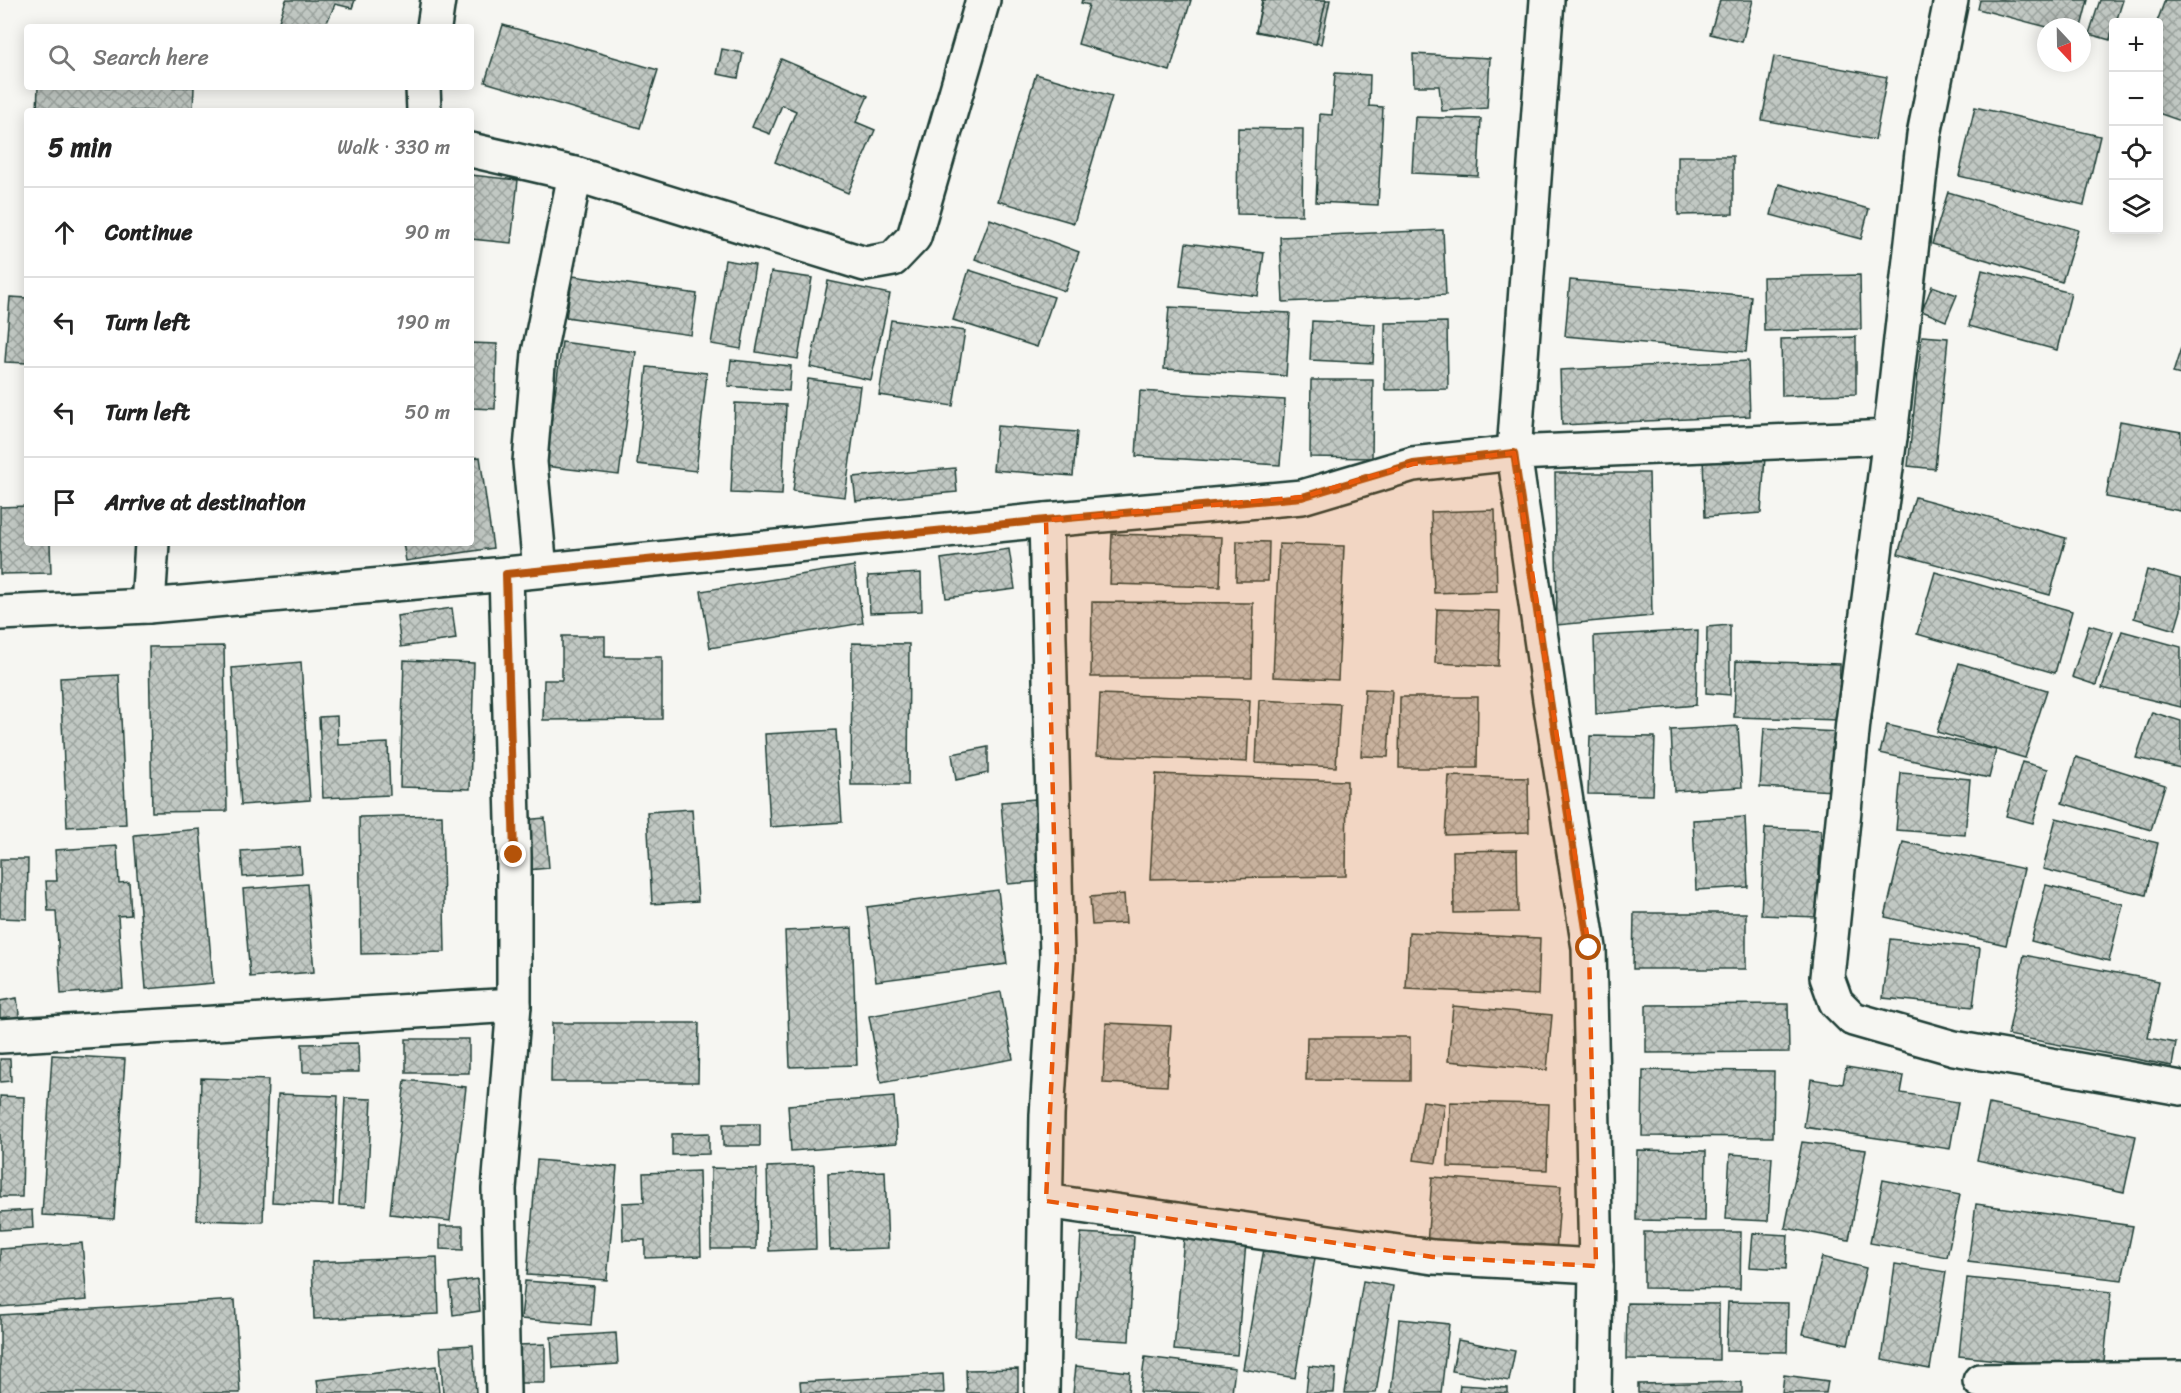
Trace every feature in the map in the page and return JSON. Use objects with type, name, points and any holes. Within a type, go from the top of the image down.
[{"type":"street","points":[[434,24],[438,0]]},
{"type":"street","points":[[474,151],[575,174],[865,264],[893,259],[914,237],[983,0]]},
{"type":"street","points":[[1547,0],[1514,453],[1589,948],[1596,1266],[1594,1393]]},
{"type":"street","points":[[1951,0],[1924,135],[1890,437],[1853,722],[1827,977],[1836,1002],[1853,1019],[1954,1048],[2181,1088]]},
{"type":"street","points":[[423,90],[424,108]]},
{"type":"street","points":[[540,570],[530,462],[533,418],[539,353],[575,174]]},
{"type":"street","points":[[0,613],[148,606],[506,574],[1302,497],[1413,464],[1514,453],[1890,437]]},
{"type":"street","points":[[1042,1393],[1047,1115],[1057,957],[1046,520]]},
{"type":"street","points":[[148,606],[152,546]]},
{"type":"street","points":[[503,1393],[500,1189],[514,1005],[514,855],[506,574]]},
{"type":"street","points":[[0,1036],[514,1005]]},
{"type":"street","points":[[1046,1201],[1433,1257],[1596,1266]]},
{"type":"street","points":[[1980,1381],[2181,1378]]},
{"type":"highlighted area","points":[[1514,453],[1589,948],[1596,1266],[1433,1257],[1046,1201],[1057,957],[1046,520],[1302,497],[1413,464]]},
{"type":"building","points":[[286,0],[355,0],[352,8],[335,4],[326,24],[278,24]]},
{"type":"building","points":[[1082,0],[1191,0],[1170,71],[1078,44],[1089,5],[1081,3]]},
{"type":"building","points":[[1262,0],[1330,0],[1321,44],[1256,32]]},
{"type":"building","points":[[1263,0],[1326,0],[1316,44],[1256,31]]},
{"type":"building","points":[[1720,0],[1753,0],[1742,42],[1710,34]]},
{"type":"building","points":[[1980,0],[2088,0],[2083,18],[2037,18],[2037,24],[1978,9]]},
{"type":"building","points":[[2100,0],[2123,0],[2117,18],[2109,18],[2109,40],[2091,35]]},
{"type":"building","points":[[2165,0],[2181,0],[2181,121],[2163,115],[2163,18],[2158,18]]},
{"type":"building","points":[[503,25],[658,70],[640,128],[485,82]]},
{"type":"building","points":[[722,49],[743,53],[738,78],[717,74]]},
{"type":"building","points":[[1413,54],[1490,58],[1487,108],[1442,111],[1439,86],[1414,86]]},
{"type":"building","points":[[1774,56],[1887,77],[1875,140],[1762,120]]},
{"type":"building","points":[[781,59],[868,96],[856,122],[875,130],[848,193],[775,162],[796,111],[782,105],[770,134],[752,127]]},
{"type":"building","points":[[1335,73],[1370,75],[1369,106],[1383,107],[1378,205],[1316,202],[1320,114],[1332,115]]},
{"type":"building","points":[[1036,74],[1112,96],[1074,223],[998,201]]},
{"type":"building","points":[[38,90],[194,90],[193,108],[37,108]]},
{"type":"building","points":[[1975,107],[2100,136],[2084,205],[1959,176]]},
{"type":"building","points":[[1415,117],[1481,119],[1478,176],[1412,173]]},
{"type":"building","points":[[1238,128],[1303,129],[1302,215],[1237,214]]},
{"type":"building","points":[[1678,156],[1733,156],[1733,214],[1678,215]]},
{"type":"building","points":[[474,175],[518,180],[511,243],[474,239]]},
{"type":"building","points":[[1779,184],[1869,209],[1861,239],[1771,215]]},
{"type":"building","points":[[1948,192],[2078,230],[2062,282],[1932,244]]},
{"type":"building","points":[[990,219],[1079,252],[1065,291],[975,259]]},
{"type":"building","points":[[1443,230],[1446,295],[1283,302],[1280,237]]},
{"type":"building","points":[[1186,243],[1264,253],[1258,296],[1180,286]]},
{"type":"building","points":[[725,260],[755,265],[741,349],[711,344]]},
{"type":"building","points":[[969,270],[1054,297],[1037,347],[953,320]]},
{"type":"building","points":[[1982,270],[2071,293],[2057,350],[1969,326]]},
{"type":"building","points":[[771,272],[812,278],[798,359],[756,352]]},
{"type":"building","points":[[1860,275],[1861,329],[1764,331],[1763,277]]},
{"type":"building","points":[[573,276],[697,294],[691,335],[566,317]]},
{"type":"building","points":[[1570,280],[1751,296],[1746,352],[1565,336]]},
{"type":"building","points":[[828,281],[890,294],[871,380],[810,367]]},
{"type":"building","points":[[1932,286],[1957,295],[1946,321],[1922,311]]},
{"type":"building","points":[[10,297],[24,298],[24,363],[5,362]]},
{"type":"building","points":[[1169,307],[1290,313],[1286,376],[1164,369]]},
{"type":"building","points":[[891,320],[965,331],[953,406],[879,395]]},
{"type":"building","points":[[1312,321],[1375,324],[1373,363],[1310,360]]},
{"type":"building","points":[[1447,322],[1448,389],[1385,390],[1385,323]]},
{"type":"building","points":[[1922,336],[1948,338],[1935,469],[1908,466]]},
{"type":"building","points":[[1856,337],[1856,394],[1782,396],[1781,339]]},
{"type":"building","points":[[562,342],[636,352],[619,475],[545,466]]},
{"type":"building","points":[[474,343],[497,344],[495,409],[474,408]]},
{"type":"building","points":[[2181,348],[2181,375],[2173,373]]},
{"type":"building","points":[[731,360],[791,366],[789,391],[728,386]]},
{"type":"building","points":[[1748,361],[1750,416],[1562,425],[1560,370]]},
{"type":"building","points":[[647,367],[707,373],[696,471],[637,464]]},
{"type":"building","points":[[808,379],[860,386],[845,497],[793,491]]},
{"type":"building","points":[[1311,380],[1373,380],[1372,458],[1310,457]]},
{"type":"building","points":[[1140,391],[1285,400],[1280,465],[1136,456]]},
{"type":"building","points":[[735,403],[786,405],[782,495],[731,493]]},
{"type":"building","points":[[2120,421],[2181,432],[2181,511],[2106,497]]},
{"type":"building","points":[[997,426],[1077,432],[1073,476],[993,470]]},
{"type":"building","points":[[480,457],[493,548],[406,561],[404,546],[474,546],[474,458]]},
{"type":"building","points":[[1703,457],[1765,457],[1761,513],[1705,517]]},
{"type":"building","points":[[955,468],[957,492],[856,501],[853,477]]},
{"type":"building","points":[[1555,473],[1649,473],[1652,616],[1557,625]]},
{"type":"building","points":[[1915,497],[2066,538],[2050,595],[1898,554]]},
{"type":"building","points":[[24,506],[24,546],[50,546],[51,573],[0,574],[0,507]]},
{"type":"building","points":[[1495,510],[1497,591],[1434,593],[1431,512]]},
{"type":"building","points":[[1112,534],[1222,537],[1220,587],[1110,584]]},
{"type":"building","points":[[1237,541],[1269,542],[1268,581],[1236,581]]},
{"type":"building","points":[[1279,544],[1344,546],[1338,680],[1273,677]]},
{"type":"building","points":[[1009,549],[1015,589],[946,598],[941,559]]},
{"type":"building","points":[[854,566],[863,623],[710,648],[701,591]]},
{"type":"building","points":[[2147,570],[2181,579],[2181,610],[2175,630],[2134,618]]},
{"type":"building","points":[[1935,572],[2072,611],[2055,673],[1917,634]]},
{"type":"building","points":[[921,573],[922,611],[870,613],[868,576]]},
{"type":"building","points":[[1092,602],[1253,603],[1252,677],[1091,677]]},
{"type":"building","points":[[452,608],[456,639],[401,647],[397,616]]},
{"type":"building","points":[[1437,609],[1500,611],[1498,666],[1435,663]]},
{"type":"building","points":[[1730,625],[1730,695],[1706,693],[1707,627]]},
{"type":"building","points":[[2089,625],[2113,632],[2096,685],[2072,677]]},
{"type":"building","points":[[1698,630],[1696,705],[1596,714],[1594,636]]},
{"type":"building","points":[[2122,631],[2181,647],[2181,707],[2102,688]]},
{"type":"building","points":[[562,636],[605,636],[605,657],[662,657],[662,719],[543,720],[544,680],[562,680]]},
{"type":"building","points":[[852,643],[909,644],[908,785],[851,785]]},
{"type":"building","points":[[224,646],[227,811],[152,812],[149,647]]},
{"type":"building","points":[[404,660],[474,663],[470,789],[400,787]]},
{"type":"building","points":[[1736,661],[1840,664],[1839,720],[1734,717]]},
{"type":"building","points":[[301,662],[310,800],[241,805],[232,668]]},
{"type":"building","points":[[1959,663],[2047,690],[2025,758],[1937,732]]},
{"type":"building","points":[[119,675],[126,824],[67,827],[60,678]]},
{"type":"building","points":[[1365,689],[1392,690],[1388,757],[1361,756]]},
{"type":"building","points":[[1100,694],[1250,700],[1247,762],[1097,755]]},
{"type":"building","points":[[1400,697],[1478,697],[1477,768],[1399,768]]},
{"type":"building","points":[[1259,700],[1340,704],[1336,767],[1256,763]]},
{"type":"building","points":[[2152,712],[2181,721],[2181,768],[2136,758]]},
{"type":"building","points":[[337,716],[338,745],[388,743],[390,795],[323,798],[319,717]]},
{"type":"building","points":[[1887,725],[1996,750],[1989,778],[1880,753]]},
{"type":"building","points":[[1738,726],[1742,787],[1674,791],[1671,730]]},
{"type":"building","points":[[1764,728],[1838,732],[1834,791],[1760,787]]},
{"type":"building","points":[[836,730],[842,822],[770,827],[765,734]]},
{"type":"building","points":[[1590,736],[1655,737],[1653,795],[1588,794]]},
{"type":"building","points":[[988,747],[988,773],[956,780],[952,754]]},
{"type":"building","points":[[2076,757],[2165,785],[2151,830],[2062,803]]},
{"type":"building","points":[[2022,762],[2048,769],[2033,823],[2006,816]]},
{"type":"building","points":[[1901,773],[1970,779],[1965,835],[1896,830]]},
{"type":"building","points":[[1156,774],[1347,781],[1346,876],[1150,879]]},
{"type":"building","points":[[1449,776],[1528,778],[1529,832],[1445,835]]},
{"type":"building","points":[[1035,799],[1042,881],[1008,884],[1001,802]]},
{"type":"building","points":[[692,809],[698,901],[652,904],[647,812]]},
{"type":"building","points":[[442,815],[445,952],[361,954],[359,817]]},
{"type":"building","points":[[1745,817],[1748,887],[1696,890],[1693,820]]},
{"type":"building","points":[[545,818],[549,868],[527,870],[522,820]]},
{"type":"building","points":[[2056,818],[2158,843],[2146,895],[2043,869]]},
{"type":"building","points":[[1765,828],[1821,830],[1817,917],[1761,915]]},
{"type":"building","points":[[200,829],[213,983],[146,989],[134,835]]},
{"type":"building","points":[[1903,842],[2024,869],[2006,945],[1885,917]]},
{"type":"building","points":[[117,846],[119,883],[129,882],[131,915],[118,916],[123,989],[61,994],[56,911],[48,911],[46,881],[57,881],[55,850]]},
{"type":"building","points":[[300,847],[302,873],[243,877],[241,851]]},
{"type":"building","points":[[1517,850],[1518,912],[1454,913],[1453,851]]},
{"type":"building","points":[[0,859],[28,859],[27,919],[0,918]]},
{"type":"building","points":[[307,884],[314,972],[250,977],[243,889]]},
{"type":"building","points":[[2046,885],[2123,904],[2109,961],[2031,941]]},
{"type":"building","points":[[998,890],[1007,964],[876,981],[867,907]]},
{"type":"building","points":[[1124,894],[1126,923],[1092,925],[1090,897]]},
{"type":"building","points":[[1634,913],[1746,913],[1746,969],[1633,969]]},
{"type":"building","points":[[852,928],[857,1065],[790,1067],[785,931]]},
{"type":"building","points":[[1409,932],[1540,938],[1538,995],[1406,989]]},
{"type":"building","points":[[1890,939],[1980,948],[1973,1007],[1883,998]]},
{"type":"building","points":[[2024,955],[2159,981],[2148,1038],[2176,1043],[2172,1066],[2008,1035]]},
{"type":"building","points":[[1001,992],[1013,1059],[881,1083],[869,1016]]},
{"type":"building","points":[[17,998],[20,1022],[0,1024],[0,1001]]},
{"type":"building","points":[[1788,1004],[1789,1052],[1646,1053],[1646,1005]]},
{"type":"building","points":[[1453,1006],[1552,1015],[1547,1070],[1448,1061]]},
{"type":"building","points":[[552,1023],[699,1023],[698,1082],[551,1082]]},
{"type":"building","points":[[1106,1023],[1171,1026],[1167,1086],[1103,1083]]},
{"type":"building","points":[[1307,1037],[1410,1037],[1410,1081],[1306,1080]]},
{"type":"building","points":[[406,1039],[469,1039],[469,1073],[406,1073]]},
{"type":"building","points":[[358,1043],[359,1072],[303,1072],[302,1044]]},
{"type":"building","points":[[52,1055],[125,1059],[114,1219],[42,1215]]},
{"type":"building","points":[[0,1059],[10,1059],[11,1081],[0,1082]]},
{"type":"building","points":[[1846,1067],[1904,1076],[1901,1093],[1958,1102],[1950,1149],[1804,1127],[1811,1079],[1843,1084]]},
{"type":"building","points":[[1643,1070],[1774,1071],[1773,1137],[1642,1136]]},
{"type":"building","points":[[201,1078],[268,1080],[263,1222],[197,1220]]},
{"type":"building","points":[[405,1080],[466,1087],[450,1221],[390,1214]]},
{"type":"building","points":[[278,1094],[338,1096],[333,1205],[272,1202]]},
{"type":"building","points":[[0,1096],[24,1097],[22,1197],[0,1197]]},
{"type":"building","points":[[894,1097],[897,1143],[791,1151],[788,1105]]},
{"type":"building","points":[[345,1098],[372,1099],[366,1206],[339,1205]]},
{"type":"building","points":[[1423,1101],[1445,1104],[1436,1163],[1414,1160]]},
{"type":"building","points":[[1450,1102],[1549,1104],[1547,1170],[1448,1167]]},
{"type":"building","points":[[1989,1104],[2136,1136],[2124,1192],[1977,1160]]},
{"type":"building","points":[[723,1124],[760,1124],[760,1146],[723,1146]]},
{"type":"building","points":[[709,1133],[709,1154],[672,1155],[672,1134]]},
{"type":"building","points":[[1802,1142],[1866,1150],[1849,1240],[1785,1228]]},
{"type":"building","points":[[1637,1150],[1706,1151],[1705,1221],[1636,1220]]},
{"type":"building","points":[[1730,1154],[1772,1157],[1768,1221],[1726,1219]]},
{"type":"building","points":[[537,1160],[617,1167],[607,1280],[527,1275]]},
{"type":"building","points":[[814,1165],[816,1249],[769,1251],[767,1167]]},
{"type":"building","points":[[711,1168],[757,1169],[756,1249],[711,1249]]},
{"type":"building","points":[[699,1171],[701,1256],[645,1258],[645,1240],[623,1240],[622,1203],[644,1202],[643,1173]]},
{"type":"building","points":[[885,1171],[888,1248],[830,1250],[828,1173]]},
{"type":"building","points":[[1432,1177],[1561,1186],[1556,1254],[1427,1245]]},
{"type":"building","points":[[1883,1180],[1960,1195],[1947,1257],[1870,1243]]},
{"type":"building","points":[[1976,1204],[2133,1226],[2122,1280],[1968,1262]]},
{"type":"building","points":[[32,1210],[33,1228],[0,1230],[0,1212]]},
{"type":"building","points":[[440,1226],[463,1226],[463,1250],[440,1249]]},
{"type":"building","points":[[1644,1232],[1741,1232],[1740,1289],[1644,1288]]},
{"type":"building","points":[[1081,1233],[1134,1236],[1129,1341],[1075,1338]]},
{"type":"building","points":[[1753,1233],[1788,1235],[1786,1269],[1750,1267]]},
{"type":"building","points":[[1184,1237],[1246,1242],[1237,1355],[1174,1350]]},
{"type":"building","points":[[82,1243],[87,1300],[0,1307],[0,1249]]},
{"type":"building","points":[[1265,1243],[1316,1252],[1295,1378],[1243,1369]]},
{"type":"building","points":[[437,1257],[439,1314],[314,1319],[312,1262]]},
{"type":"building","points":[[1822,1257],[1866,1268],[1848,1344],[1803,1334]]},
{"type":"building","points":[[1895,1264],[1946,1272],[1930,1369],[1882,1360]]},
{"type":"building","points":[[1967,1278],[2111,1292],[2103,1371],[1959,1356]]},
{"type":"building","points":[[477,1279],[480,1311],[453,1315],[450,1283]]},
{"type":"building","points":[[525,1281],[594,1286],[591,1325],[521,1319]]},
{"type":"building","points":[[1363,1281],[1393,1286],[1376,1393],[1345,1393]]},
{"type":"building","points":[[235,1300],[240,1393],[0,1393],[0,1315]]},
{"type":"building","points":[[1728,1302],[1788,1303],[1787,1352],[1726,1351]]},
{"type":"building","points":[[1627,1303],[1719,1304],[1719,1360],[1626,1359]]},
{"type":"building","points":[[1399,1319],[1449,1324],[1441,1393],[1391,1393]]},
{"type":"building","points":[[616,1333],[618,1364],[553,1368],[551,1337]]},
{"type":"building","points":[[1458,1340],[1515,1351],[1509,1381],[1452,1371]]},
{"type":"building","points":[[545,1344],[545,1383],[518,1383],[518,1345]]},
{"type":"building","points":[[473,1345],[476,1393],[443,1393],[440,1347]]},
{"type":"building","points":[[1145,1357],[1235,1368],[1232,1393],[1140,1392]]},
{"type":"building","points":[[436,1366],[439,1393],[319,1393],[317,1380]]},
{"type":"building","points":[[1076,1366],[1130,1372],[1128,1393],[1073,1393]]},
{"type":"building","points":[[1309,1366],[1336,1369],[1334,1393],[1306,1393]]},
{"type":"building","points":[[1018,1369],[1018,1393],[967,1393],[966,1370]]},
{"type":"building","points":[[943,1374],[944,1393],[801,1393],[800,1382]]},
{"type":"building","points":[[1784,1375],[1828,1381],[1826,1393],[1782,1393]]},
{"type":"building","points":[[1742,1382],[1742,1393],[1638,1393],[1638,1384]]},
{"type":"building","points":[[1460,1385],[1508,1388],[1508,1393],[1459,1393]]},
{"type":"route","points":[[514,855],[506,574],[1178,507],[1302,497],[1413,464],[1514,453],[1589,948]]}]
